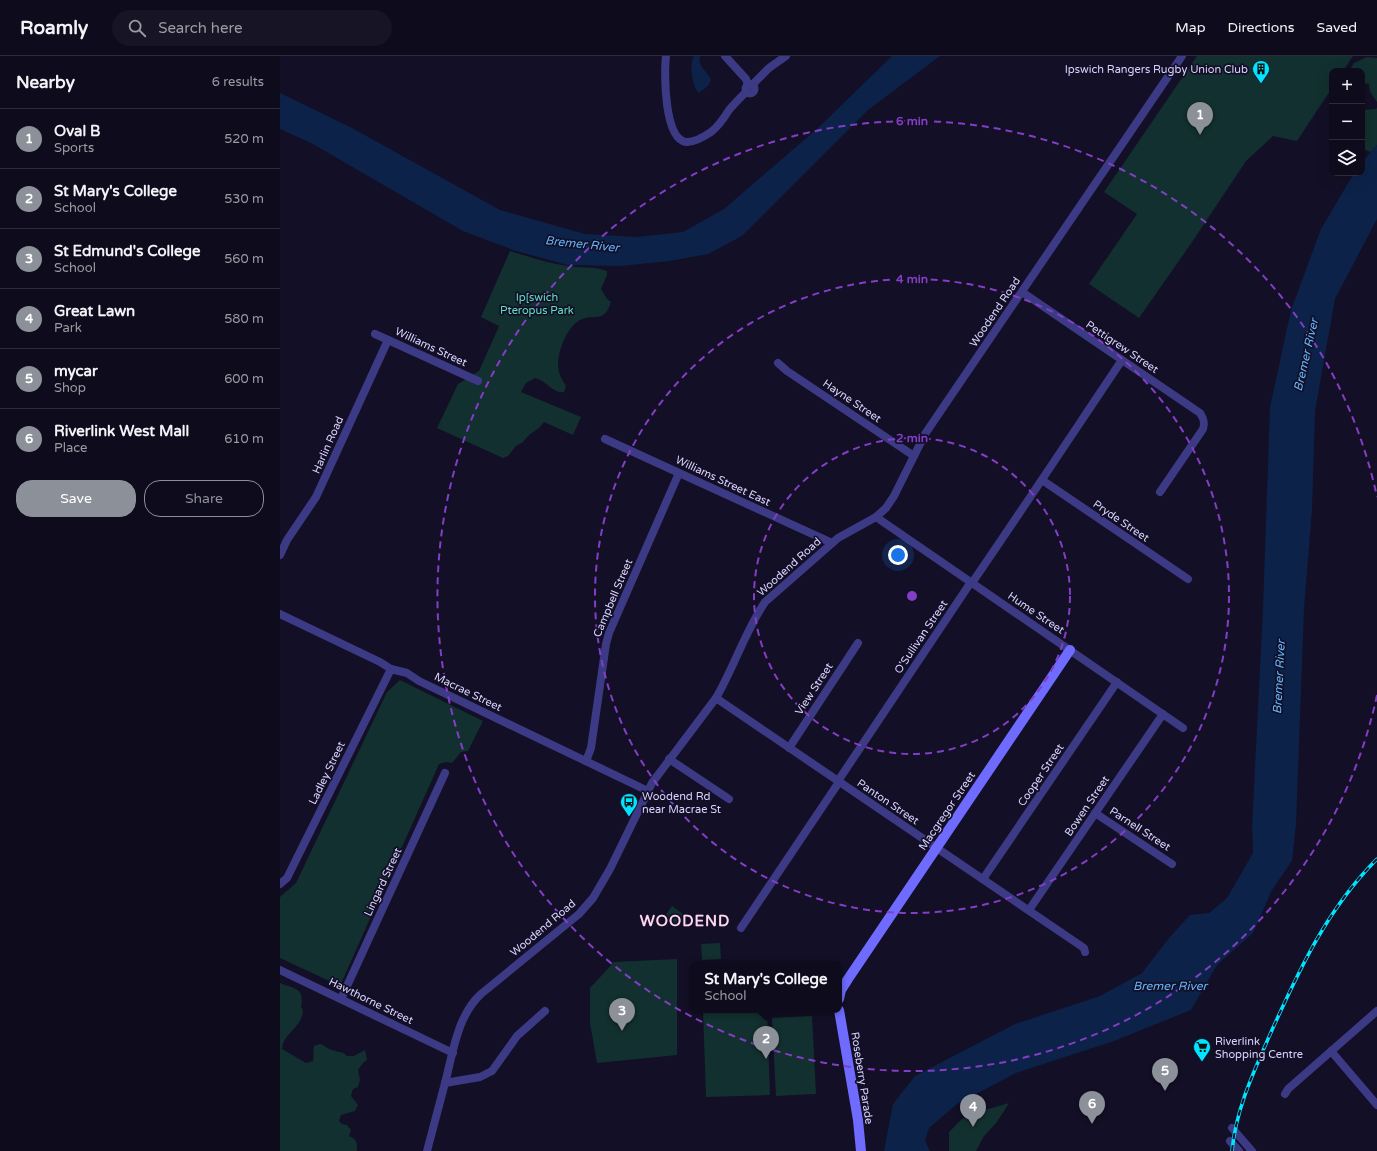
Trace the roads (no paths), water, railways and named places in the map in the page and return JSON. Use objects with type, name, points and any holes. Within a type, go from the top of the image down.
[{"type":"street","points":[[666,56],[665,81],[669,115],[675,134],[682,141],[688,142],[696,140],[713,130],[749,87],[769,68],[786,56]]},
{"type":"street","points":[[725,56],[746,79],[749,87]]},
{"type":"street","name":"Woodend Road","points":[[427,1151],[464,1016],[475,999],[579,914],[593,898],[610,869],[652,783],[716,698],[756,615],[765,602],[838,538],[876,517],[886,508],[894,496],[925,434],[1182,56]]},
{"type":"street","name":"Pettigrew Street","points":[[1022,292],[1200,413],[1204,424],[1200,434],[1160,492]]},
{"type":"street","name":"Williams Street","points":[[375,334],[478,381]]},
{"type":"street","name":"Harlin Road","points":[[280,555],[287,540],[316,497],[388,340]]},
{"type":"street","name":"O'Sullivan Street","points":[[741,928],[971,582],[974,580],[1122,360]]},
{"type":"street","name":"Hayne Street","points":[[778,363],[787,371],[914,456]]},
{"type":"street","name":"Williams Street East","points":[[605,439],[832,543]]},
{"type":"street","name":"Campbell Street","points":[[586,761],[591,748],[606,644],[609,633],[679,473]]},
{"type":"street","name":"Pryde Street","points":[[1042,480],[1188,579]]},
{"type":"street","name":"Hume Street","points":[[876,517],[1183,728]]},
{"type":"street","name":"Macrae Street","points":[[280,614],[380,662],[390,669],[407,673],[419,681],[648,791]]},
{"type":"street","name":"View Street","points":[[789,748],[858,643]]},
{"type":"street","name":"Macgregor Street","points":[[842,991],[844,985],[1070,650]]},
{"type":"street","name":"Ladley Street","points":[[280,884],[287,878],[390,669]]},
{"type":"street","name":"Cooper Street","points":[[983,879],[1117,682]]},
{"type":"street","name":"Panton Street","points":[[716,698],[1084,948],[1085,952]]},
{"type":"street","name":"Bowen Street","points":[[1028,910],[1163,714]]},
{"type":"street","points":[[669,760],[729,799]]},
{"type":"street","name":"Lingard Street","points":[[341,999],[445,773]]},
{"type":"street","name":"Parnell Street","points":[[1095,813],[1172,864]]},
{"type":"street","name":"Hawthorne Street","points":[[280,970],[453,1053]]},
{"type":"street","points":[[445,1083],[480,1077],[492,1071],[517,1036],[544,1011]]},
{"type":"street","points":[[1285,1094],[1288,1088],[1377,1011]]},
{"type":"street","name":"Roseberry Parade","points":[[840,1013],[858,1120],[861,1151]]},
{"type":"street","points":[[1331,1051],[1377,1105]]},
{"type":"street","points":[[1232,1128],[1252,1151]]},
{"type":"street","points":[[1230,1141],[1240,1151]]},
{"type":"water","points":[[694,56],[700,56],[699,59],[701,65],[711,79],[709,85],[699,93],[693,81],[692,75],[692,60]]},
{"type":"water","name":"Bremer River","points":[[892,56],[940,56],[868,110],[742,236],[708,254],[670,261],[620,266],[567,265],[513,250],[463,231],[311,143],[280,129],[280,93],[352,128],[500,210],[585,234],[636,237],[683,232],[724,209],[818,128]]},
{"type":"water","name":"Bremer River","points":[[1377,145],[1377,219],[1335,299],[1315,411],[1312,510],[1304,609],[1296,825],[1292,861],[1272,890],[1253,933],[1217,965],[1191,1010],[1114,1041],[1016,1073],[957,1104],[929,1128],[925,1141],[930,1151],[884,1151],[893,1104],[915,1076],[1015,1024],[1100,996],[1142,973],[1169,938],[1190,915],[1209,913],[1227,898],[1253,853],[1252,827],[1263,608],[1270,407],[1291,310],[1321,229],[1352,176],[1365,176],[1365,159]]},
{"type":"railway","points":[[1232,1151],[1234,1135],[1247,1089],[1293,984],[1330,918],[1344,898],[1377,859]]},
{"type":"place","name":"Ipswich Rangers Rugby Union Club","points":[[1261,84]]},
{"type":"place","name":"Oval B","points":[[1200,135]]},
{"type":"place","name":"Woodend Rd near Macrae St","points":[[629,817]]},
{"type":"place","name":"St Edmund's College","points":[[622,1031]]},
{"type":"place","name":"St Mary's College","points":[[766,1059]]},
{"type":"place","name":"Riverlink Shopping Centre","points":[[1202,1062]]},
{"type":"place","name":"mycar","points":[[1165,1091]]},
{"type":"place","name":"Riverlink West Mall","points":[[1092,1124]]},
{"type":"place","name":"Great Lawn","points":[[973,1127]]},
{"type":"district","name":"WOODEND","points":[[685,921]]},
{"type":"park label","name":"Ip[swich Pteropus Park","points":[[537,303]]}]
